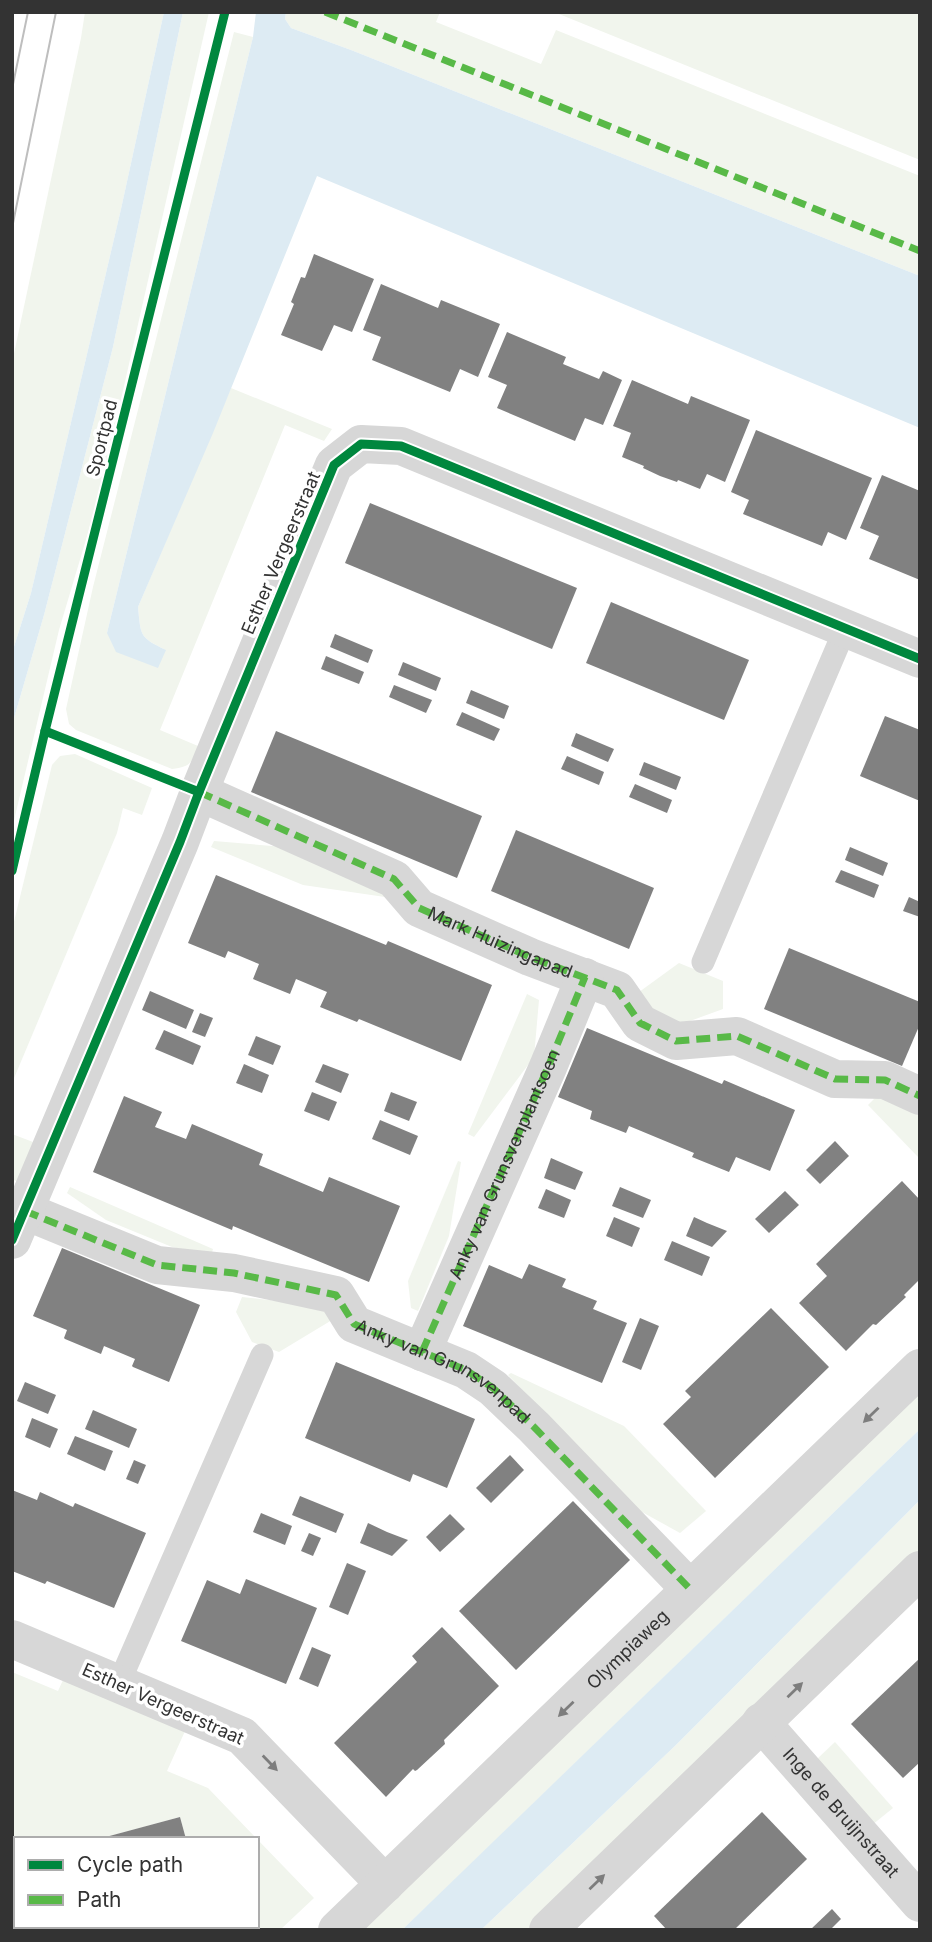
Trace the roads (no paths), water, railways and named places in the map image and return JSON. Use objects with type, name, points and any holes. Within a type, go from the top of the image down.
[{"type":"street","name":"Esther Vergeerstraat","points":[[18,1225],[180,842],[334,466],[361,444],[401,446],[920,659]]},
{"type":"street","name":"Mark Huizingapad","points":[[199,792],[394,879],[419,908],[530,957],[617,990],[640,1023],[676,1041],[737,1036],[835,1079],[885,1080],[920,1096]]},
{"type":"street","name":"Anky van Grunsvenplantsoen","points":[[422,1352],[585,977]]},
{"type":"street","name":"Anky van Grunsvenpad","points":[[18,1225],[157,1265],[233,1273],[336,1295],[354,1324],[466,1370],[493,1388],[690,1589]]},
{"type":"street","name":"Olympiaweg","points":[[337,1930],[920,1368]]},
{"type":"street","points":[[548,1930],[920,1570]]},
{"type":"street","name":"Esther Vergeerstraat","points":[[12,1639],[242,1736],[385,1884]]},
{"type":"street","name":"Inge de Bruijnstraat","points":[[761,1722],[920,1903]]},
{"type":"lane","points":[[703,962],[845,629]]},
{"type":"lane","points":[[119,1683],[262,1355]]},
{"type":"tram line","points":[[12,89],[28,12]]},
{"type":"tram line","points":[[12,228],[56,12]]}]
